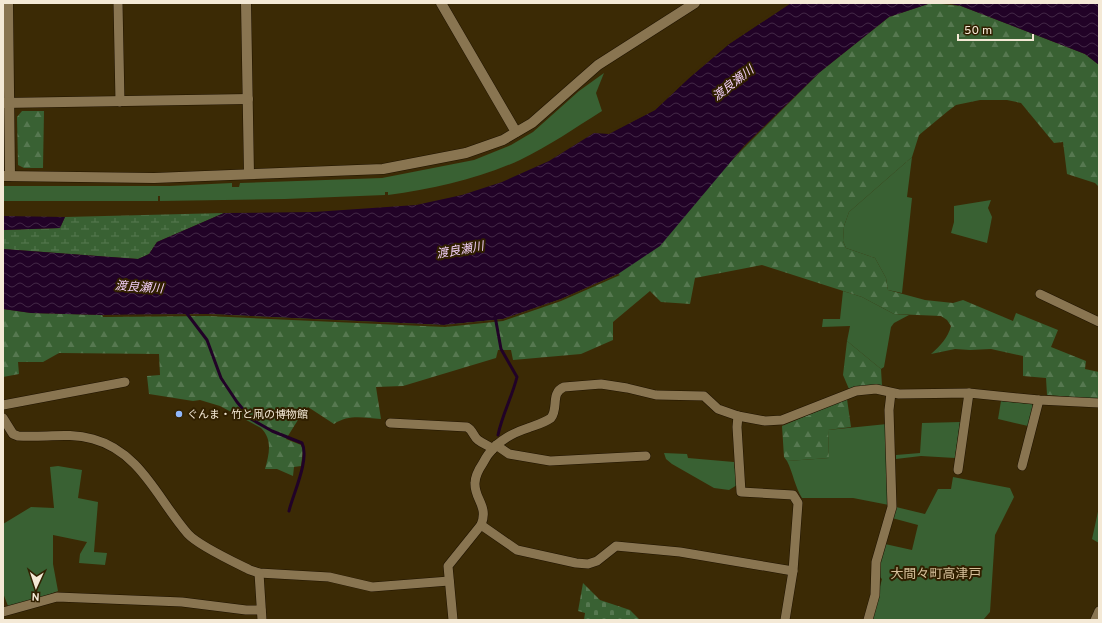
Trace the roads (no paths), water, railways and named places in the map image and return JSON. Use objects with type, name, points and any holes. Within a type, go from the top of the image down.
[{"type":"street","points":[[8,3],[6,176],[154,178],[383,169],[405,166],[483,148],[516,132],[544,113],[598,65],[695,3]]},
{"type":"street","points":[[118,3],[120,102]]},
{"type":"street","points":[[246,3],[249,174]]},
{"type":"street","points":[[442,3],[516,132]]},
{"type":"street","points":[[6,103],[248,100]]},
{"type":"street","points":[[1040,294],[1099,322]]},
{"type":"street","points":[[3,405],[125,382]]},
{"type":"street","points":[[453,620],[449,581],[449,564],[481,525],[484,513],[475,483],[477,473],[494,447],[516,433],[551,418],[554,413],[556,395],[559,389],[591,384],[627,388],[656,395],[704,396],[718,410],[738,416],[774,421],[796,415],[860,390],[876,389],[891,393],[968,393],[1039,400],[1099,402]]},
{"type":"street","points":[[868,620],[875,595],[876,562],[892,507],[891,393]]},
{"type":"street","points":[[958,470],[968,393]]},
{"type":"street","points":[[1022,466],[1039,400]]},
{"type":"street","points":[[738,416],[737,427],[741,492],[793,495],[798,503],[793,571],[785,620]]},
{"type":"street","points":[[3,418],[13,434],[18,436],[64,434],[82,436],[106,444],[117,450],[144,474],[192,538],[240,565],[259,573],[328,577],[372,587],[449,581]]},
{"type":"street","points":[[390,423],[467,428],[473,432],[478,440],[509,454],[550,461],[646,456]]},
{"type":"street","points":[[481,525],[517,550],[576,563],[588,564],[597,561],[616,546],[685,553],[793,571]]},
{"type":"street","points":[[259,573],[262,620]]},
{"type":"street","points":[[3,612],[57,597],[182,602],[246,610],[261,610]]},
{"type":"street","points":[[1095,620],[1099,611]]},
{"type":"water","name":"渡良瀬川","points":[[791,3],[931,3],[889,17],[820,72],[744,146],[660,246],[618,274],[561,299],[503,319],[444,325],[208,314],[102,315],[31,313],[3,309],[3,249],[138,259],[149,254],[157,242],[224,213],[314,212],[416,205],[462,195],[502,182],[549,161],[594,133],[609,133],[655,110],[689,78],[729,44]]},
{"type":"water","points":[[946,3],[1099,3],[1099,65],[1085,54],[961,6]]},
{"type":"water","points":[[3,216],[65,217],[60,228],[3,230]]},
{"type":"waterway","points":[[185,311],[207,340],[221,378],[237,402],[251,419],[272,431],[302,443],[304,458],[300,477],[289,511]]},
{"type":"waterway","points":[[495,316],[501,349],[517,377],[498,435]]},
{"type":"place","name":"ぐんま・竹と凧の博物館","points":[[179,414]]},
{"type":"district","name":"大間々町高津戸","points":[[936,573]]}]
